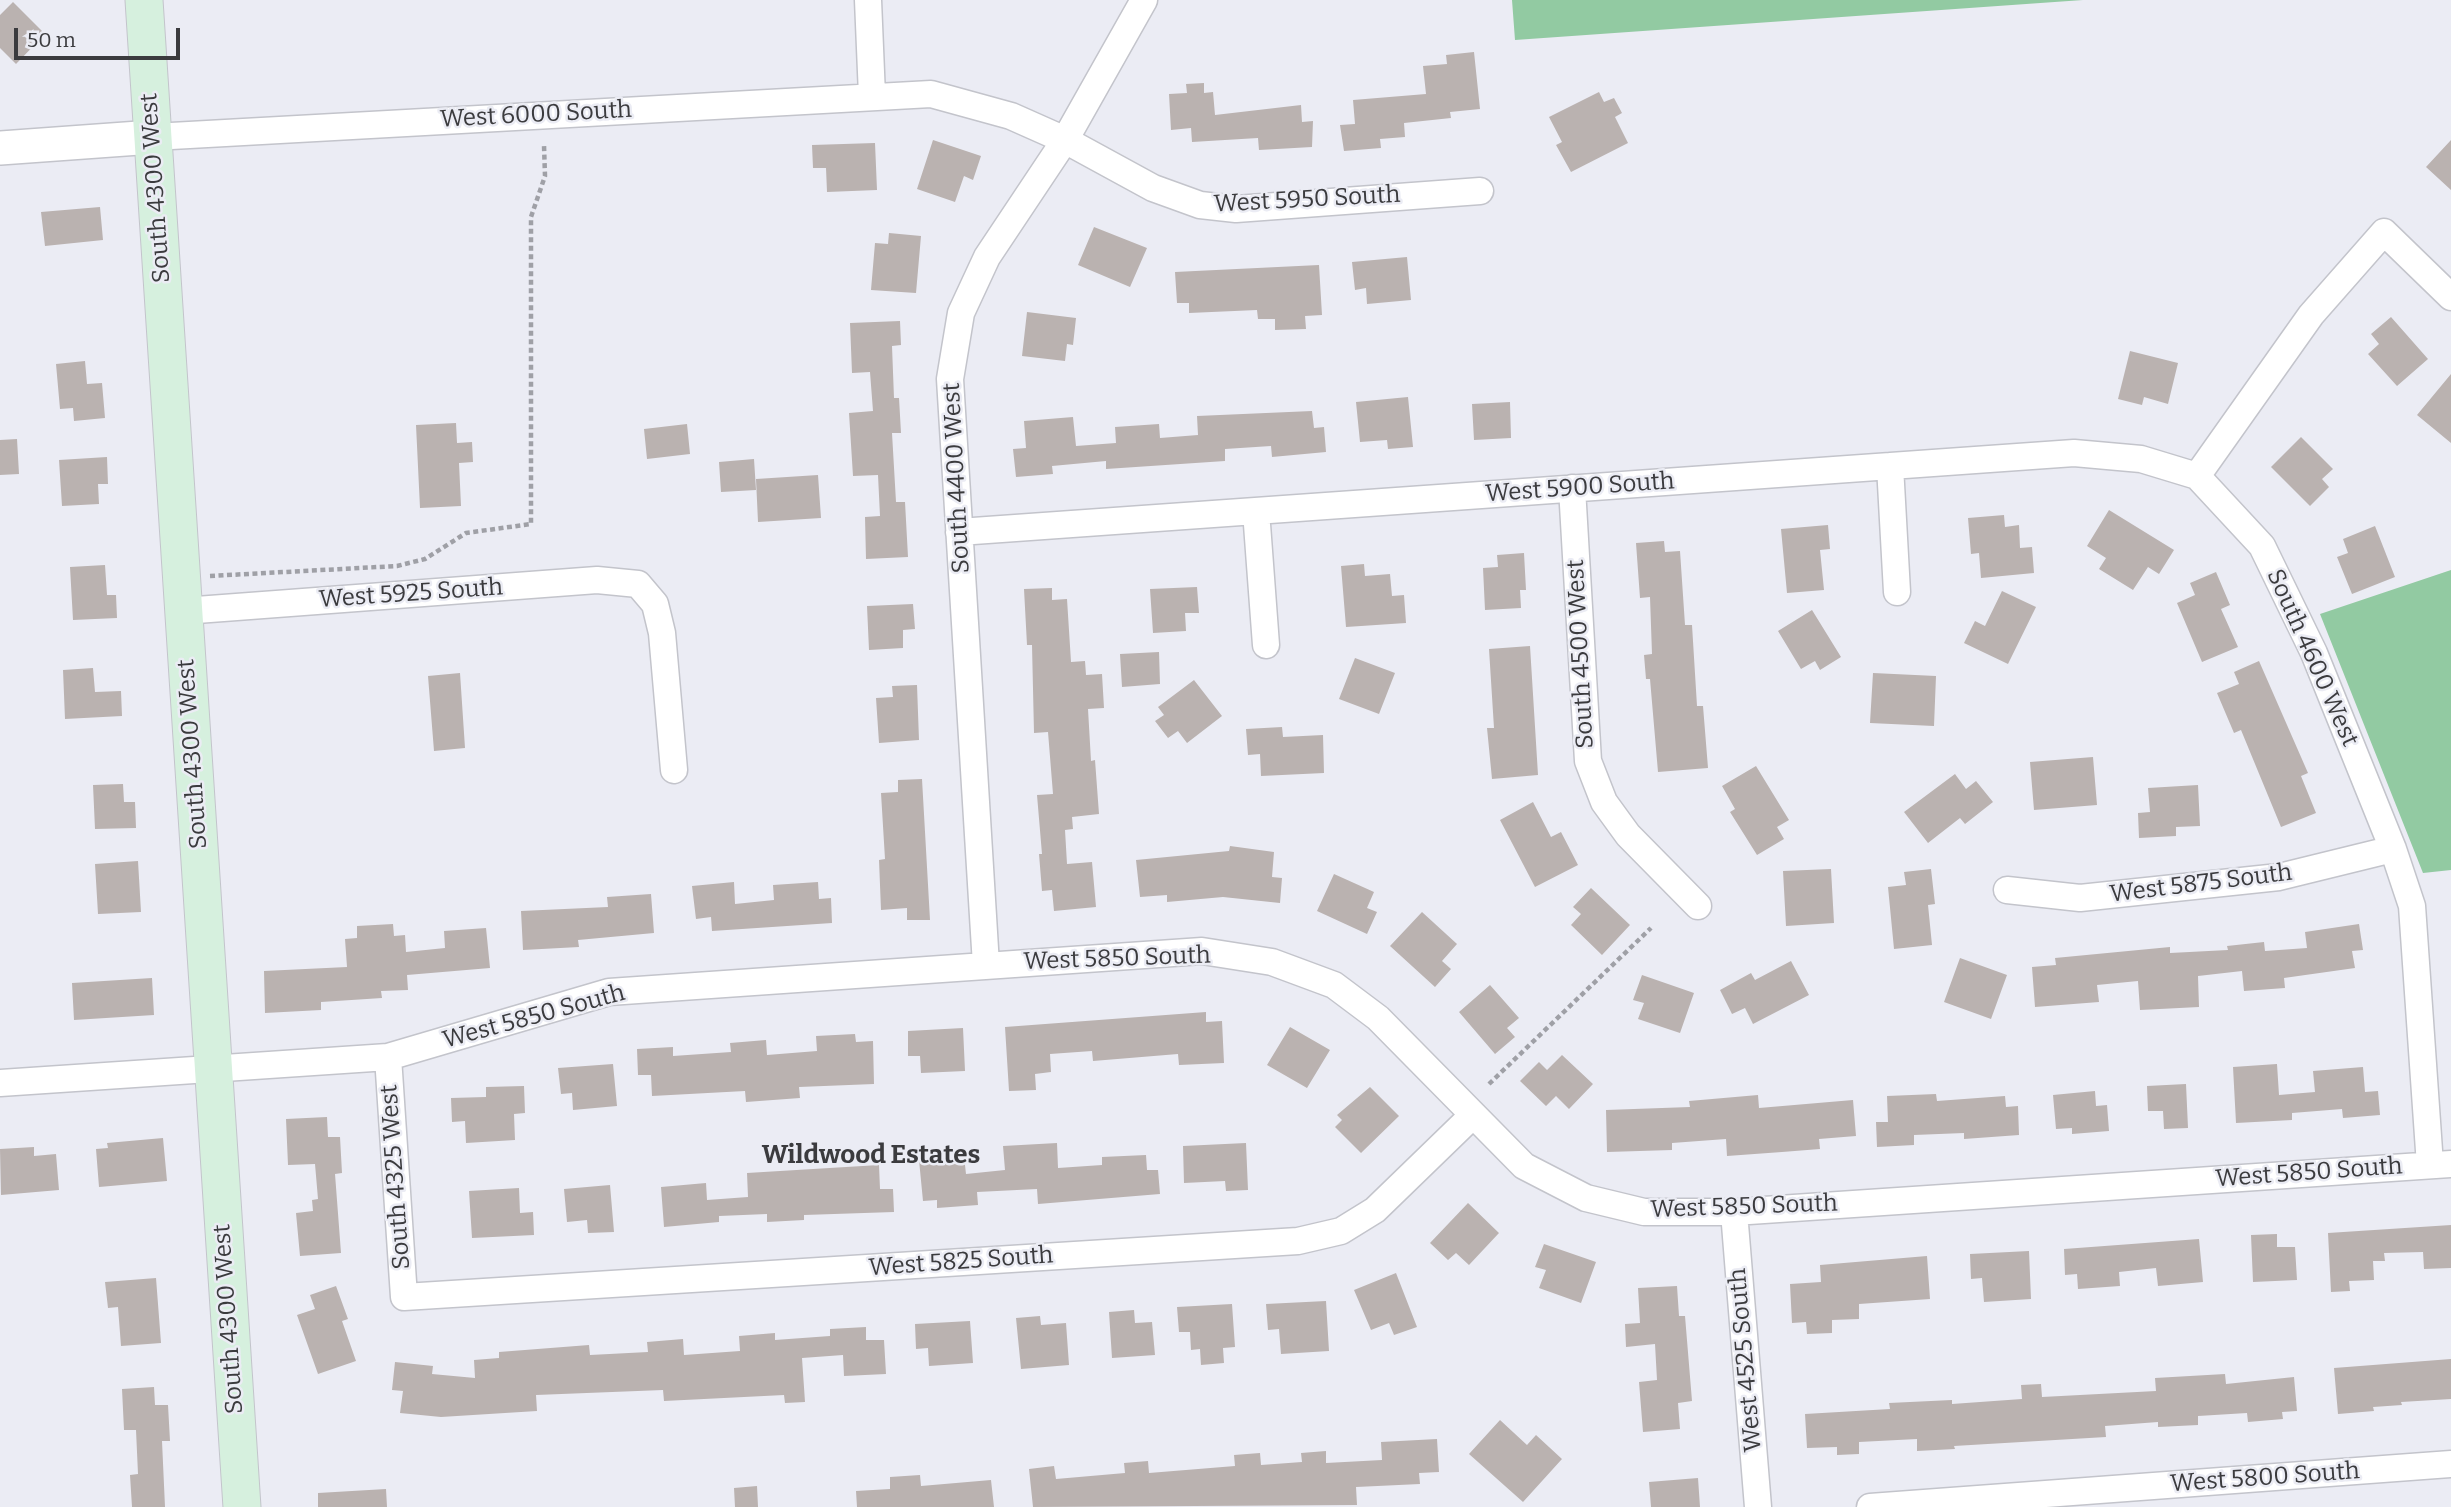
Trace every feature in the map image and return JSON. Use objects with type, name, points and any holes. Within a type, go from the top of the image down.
[{"type":"main road","name":"South 4300 West","points":[[144,0],[242,1507]]},
{"type":"street","points":[[868,0],[872,96]]},
{"type":"street","name":"South 4400 West","points":[[986,965],[950,379],[961,313],[987,257],[1065,140],[1144,0]]},
{"type":"street","name":"West 6000 South","points":[[0,148],[153,137],[931,94],[1012,116],[1065,140]]},
{"type":"street","name":"West 5950 South","points":[[1065,140],[1153,188],[1200,205],[1236,209],[1480,191]]},
{"type":"street","points":[[2197,476],[2311,315],[2384,232],[2451,297]]},
{"type":"street","name":"West 5900 South","points":[[959,531],[2074,453],[2141,459],[2197,476]]},
{"type":"street","points":[[1890,466],[1897,592]]},
{"type":"street","name":"South 4600 West","points":[[2197,476],[2262,546],[2314,653],[2393,849],[2412,906],[2440,1164]]},
{"type":"street","name":"South 4500 West","points":[[1572,488],[1588,761],[1604,802],[1628,835],[1698,906]]},
{"type":"street","points":[[1256,511],[1266,645]]},
{"type":"street","name":"West 5925 South","points":[[182,594],[597,580],[638,584],[655,604],[662,633],[674,770]]},
{"type":"street","name":"West 5875 South","points":[[2007,890],[2080,898],[2279,877],[2393,849]]},
{"type":"street","name":"West 5850 South","points":[[0,1083],[388,1057],[609,992],[1202,951],[1272,962],[1334,985],[1367,1010],[1524,1166],[1586,1198],[1644,1212],[1734,1212],[2440,1164]]},
{"type":"street","name":"South 4325 West","points":[[388,1057],[404,1297]]},
{"type":"street","name":"West 5825 South","points":[[404,1297],[1298,1241],[1341,1231],[1375,1210],[1473,1115]]},
{"type":"street","name":"West 4525 South","points":[[1734,1212],[1758,1507]]},
{"type":"street","name":"West 5800 South","points":[[1870,1507],[2451,1464]]},
{"type":"path","points":[[182,594],[397,566],[425,559],[466,533],[531,524],[531,217],[545,176],[544,145]]},
{"type":"path","points":[[1489,1084],[1651,928]]},
{"type":"green space","points":[[1512,0],[2083,0],[1515,40]]},
{"type":"green space","points":[[2451,570],[2451,870],[2423,873],[2320,614]]},
{"type":"building","points":[[13,2],[45,34],[16,64],[0,48],[0,15]]},
{"type":"building","points":[[1474,52],[1480,109],[1450,112],[1451,118],[1404,123],[1405,137],[1380,139],[1381,148],[1344,151],[1340,125],[1355,124],[1353,100],[1426,94],[1423,66],[1447,64],[1446,55]]},
{"type":"building","points":[[1204,83],[1204,93],[1213,92],[1215,115],[1301,105],[1302,122],[1313,121],[1312,147],[1259,150],[1258,138],[1192,142],[1191,128],[1171,130],[1169,94],[1187,93],[1186,84]]},
{"type":"building","points":[[1599,92],[1604,102],[1614,98],[1622,113],[1615,117],[1628,143],[1571,172],[1556,145],[1562,142],[1549,117]]},
{"type":"building","points":[[933,140],[981,156],[973,180],[964,176],[955,202],[917,189]]},
{"type":"building","points":[[2451,140],[2451,190],[2426,167]]},
{"type":"building","points":[[875,143],[877,190],[827,192],[826,168],[813,168],[812,145]]},
{"type":"building","points":[[100,207],[103,240],[45,246],[41,212]]},
{"type":"building","points":[[1094,227],[1147,248],[1130,287],[1078,265]]},
{"type":"building","points":[[889,233],[921,236],[916,293],[871,290],[875,243],[888,244]]},
{"type":"building","points":[[1407,257],[1411,300],[1367,304],[1366,288],[1355,290],[1352,262]]},
{"type":"building","points":[[1319,265],[1322,315],[1305,316],[1306,329],[1275,330],[1275,319],[1258,319],[1257,310],[1189,313],[1189,303],[1177,303],[1175,272]]},
{"type":"building","points":[[1027,312],[1076,318],[1073,345],[1067,344],[1065,361],[1022,356]]},
{"type":"building","points":[[2391,317],[2428,359],[2397,386],[2368,354],[2379,344],[2371,334]]},
{"type":"building","points":[[900,321],[901,345],[892,346],[894,398],[899,398],[901,433],[892,433],[896,502],[905,502],[908,557],[866,559],[865,517],[880,516],[878,475],[853,476],[849,413],[873,411],[870,372],[852,373],[850,323]]},
{"type":"building","points":[[2130,351],[2178,363],[2168,404],[2144,397],[2142,405],[2118,399]]},
{"type":"building","points":[[85,361],[87,384],[102,383],[105,418],[74,421],[73,408],[60,409],[56,364]]},
{"type":"building","points":[[2451,374],[2451,443],[2417,415]]},
{"type":"building","points":[[1408,397],[1413,447],[1388,449],[1387,440],[1360,442],[1356,402]]},
{"type":"building","points":[[1510,402],[1511,438],[1474,440],[1472,404]]},
{"type":"building","points":[[1312,411],[1314,428],[1324,427],[1326,452],[1272,457],[1271,446],[1225,449],[1225,461],[1106,469],[1106,461],[1052,466],[1053,474],[1016,477],[1013,449],[1026,448],[1024,421],[1073,417],[1076,446],[1116,443],[1115,427],[1159,424],[1160,438],[1198,435],[1197,416]]},
{"type":"building","points":[[456,423],[457,443],[472,442],[473,462],[459,463],[461,506],[420,508],[416,425]]},
{"type":"building","points":[[687,424],[690,454],[647,459],[644,429]]},
{"type":"building","points":[[2301,437],[2333,469],[2322,479],[2329,487],[2310,506],[2271,467]]},
{"type":"building","points":[[17,439],[19,474],[0,475],[0,440]]},
{"type":"building","points":[[107,457],[108,484],[98,484],[99,504],[62,506],[59,460]]},
{"type":"building","points":[[754,459],[756,490],[721,492],[719,462]]},
{"type":"building","points":[[818,475],[821,518],[758,522],[756,479]]},
{"type":"building","points":[[2109,510],[2174,550],[2159,574],[2148,567],[2133,590],[2099,569],[2106,558],[2087,546]]},
{"type":"building","points":[[2004,515],[2005,527],[2019,525],[2020,548],[2032,547],[2034,573],[1981,578],[1979,553],[1971,554],[1968,518]]},
{"type":"building","points":[[1828,525],[1830,549],[1820,550],[1824,590],[1787,593],[1781,529]]},
{"type":"building","points":[[2375,526],[2395,577],[2352,594],[2337,557],[2348,553],[2343,539]]},
{"type":"building","points":[[1664,541],[1665,552],[1680,551],[1685,625],[1692,625],[1697,706],[1703,706],[1708,768],[1658,772],[1650,679],[1646,679],[1644,655],[1652,654],[1650,597],[1640,598],[1636,543]]},
{"type":"building","points":[[1524,553],[1526,590],[1520,590],[1521,608],[1485,610],[1483,568],[1498,567],[1497,555]]},
{"type":"building","points":[[1364,564],[1365,576],[1390,574],[1392,596],[1404,595],[1406,623],[1346,627],[1341,566]]},
{"type":"building","points":[[105,565],[107,595],[116,595],[117,618],[73,620],[70,567]]},
{"type":"building","points":[[2216,572],[2230,605],[2221,609],[2238,647],[2202,662],[2177,603],[2195,595],[2190,583]]},
{"type":"building","points":[[1197,587],[1199,613],[1185,613],[1186,631],[1153,633],[1150,589]]},
{"type":"building","points":[[1052,588],[1052,600],[1067,599],[1071,662],[1085,661],[1086,675],[1102,674],[1104,708],[1088,709],[1091,761],[1095,760],[1099,814],[1072,817],[1073,829],[1065,830],[1067,864],[1092,862],[1096,907],[1054,911],[1052,890],[1042,891],[1037,795],[1053,794],[1048,732],[1034,733],[1032,645],[1027,645],[1024,589]]},
{"type":"building","points":[[2002,591],[2036,607],[2008,664],[1964,643],[1975,621],[1985,626]]},
{"type":"building","points":[[913,604],[915,629],[903,630],[903,648],[869,650],[867,606]]},
{"type":"building","points":[[1812,610],[1841,657],[1820,670],[1815,661],[1801,669],[1778,631]]},
{"type":"building","points":[[1530,646],[1538,775],[1492,779],[1487,728],[1494,728],[1489,649]]},
{"type":"building","points":[[1159,652],[1160,684],[1122,687],[1120,654]]},
{"type":"building","points":[[1355,658],[1395,673],[1379,714],[1339,699]]},
{"type":"building","points":[[2259,661],[2308,773],[2301,776],[2316,813],[2281,827],[2241,730],[2234,733],[2217,693],[2239,684],[2234,672]]},
{"type":"building","points":[[93,668],[95,692],[121,691],[122,716],[65,719],[63,670]]},
{"type":"building","points":[[460,673],[465,748],[434,751],[428,676]]},
{"type":"building","points":[[1873,673],[1936,676],[1934,726],[1870,723]]},
{"type":"building","points":[[1194,680],[1222,716],[1187,743],[1178,731],[1168,738],[1155,721],[1164,715],[1158,707]]},
{"type":"building","points":[[917,685],[919,740],[879,743],[876,698],[893,697],[892,686]]},
{"type":"building","points":[[1282,727],[1283,737],[1323,735],[1324,773],[1261,776],[1260,754],[1248,755],[1246,729]]},
{"type":"building","points":[[2093,757],[2097,805],[2034,810],[2030,762]]},
{"type":"building","points":[[1756,766],[1789,820],[1777,827],[1784,839],[1757,855],[1730,812],[1735,809],[1722,786]]},
{"type":"building","points":[[1955,774],[1966,789],[1976,781],[1993,802],[1965,824],[1960,818],[1928,843],[1904,812]]},
{"type":"building","points":[[922,779],[930,920],[907,920],[907,908],[881,910],[879,860],[885,859],[881,793],[898,792],[898,780]]},
{"type":"building","points":[[123,784],[124,802],[135,802],[136,828],[95,829],[93,785]]},
{"type":"building","points":[[2198,785],[2200,826],[2176,827],[2176,836],[2139,838],[2138,813],[2150,812],[2148,788]]},
{"type":"building","points":[[1533,802],[1551,837],[1561,832],[1578,865],[1535,887],[1500,820]]},
{"type":"building","points":[[1230,846],[1274,852],[1272,877],[1282,878],[1280,903],[1223,897],[1167,902],[1167,895],[1140,897],[1136,860],[1229,851]]},
{"type":"building","points":[[138,861],[141,912],[98,914],[95,864]]},
{"type":"building","points":[[1831,869],[1834,923],[1786,926],[1783,871]]},
{"type":"building","points":[[1931,869],[1935,904],[1928,905],[1932,945],[1894,949],[1888,887],[1906,885],[1904,872]]},
{"type":"building","points":[[1334,874],[1374,892],[1367,908],[1377,912],[1367,934],[1317,911]]},
{"type":"building","points":[[734,882],[735,904],[774,900],[773,885],[818,882],[819,899],[831,898],[832,923],[712,931],[711,917],[696,919],[692,886]]},
{"type":"building","points":[[1591,888],[1630,925],[1602,955],[1571,925],[1581,914],[1573,907]]},
{"type":"building","points":[[651,894],[654,933],[578,940],[579,947],[523,950],[521,911],[608,907],[607,897]]},
{"type":"building","points":[[1422,912],[1457,944],[1442,961],[1451,969],[1435,987],[1390,946]]},
{"type":"building","points":[[393,924],[394,936],[405,935],[406,952],[445,948],[444,931],[486,928],[490,968],[407,975],[408,990],[381,991],[382,998],[321,1002],[321,1010],[265,1013],[264,971],[347,967],[345,939],[357,938],[357,926]]},
{"type":"building","points":[[2359,924],[2363,950],[2352,951],[2355,968],[2284,978],[2285,988],[2244,991],[2242,971],[2198,976],[2199,1007],[2140,1010],[2138,981],[2097,985],[2099,1002],[2035,1007],[2032,967],[2056,965],[2055,958],[2170,947],[2170,953],[2228,950],[2227,946],[2264,942],[2265,951],[2307,948],[2305,932]]},
{"type":"building","points":[[1960,958],[2007,975],[1991,1019],[1944,1002]]},
{"type":"building","points":[[1791,961],[1809,995],[1753,1024],[1745,1008],[1732,1014],[1720,990],[1751,973],[1755,980]]},
{"type":"building","points":[[1642,975],[1694,993],[1680,1033],[1638,1019],[1644,1003],[1633,1000]]},
{"type":"building","points":[[152,978],[154,1015],[74,1020],[72,983]]},
{"type":"building","points":[[1490,985],[1519,1018],[1507,1028],[1515,1037],[1495,1054],[1459,1012]]},
{"type":"building","points":[[1206,1012],[1206,1022],[1222,1021],[1224,1063],[1179,1065],[1178,1054],[1093,1061],[1092,1051],[1050,1054],[1051,1072],[1035,1074],[1036,1090],[1009,1091],[1005,1027]]},
{"type":"building","points":[[1290,1027],[1330,1050],[1307,1088],[1267,1065]]},
{"type":"building","points":[[963,1028],[965,1071],[921,1073],[920,1056],[908,1056],[908,1031]]},
{"type":"building","points":[[855,1034],[856,1042],[873,1041],[874,1084],[799,1087],[800,1098],[746,1102],[745,1091],[652,1096],[651,1075],[638,1075],[637,1049],[673,1047],[673,1056],[731,1052],[730,1043],[766,1040],[767,1055],[817,1051],[816,1036]]},
{"type":"building","points":[[1562,1055],[1593,1084],[1569,1109],[1556,1096],[1546,1106],[1520,1081],[1539,1062],[1547,1070]]},
{"type":"building","points":[[613,1064],[617,1106],[573,1110],[572,1093],[561,1094],[558,1068]]},
{"type":"building","points":[[2277,1064],[2279,1095],[2315,1092],[2313,1071],[2363,1067],[2365,1092],[2378,1091],[2380,1115],[2343,1118],[2342,1109],[2292,1113],[2292,1120],[2236,1123],[2233,1067]]},
{"type":"building","points":[[2186,1084],[2188,1128],[2164,1129],[2163,1111],[2148,1111],[2147,1086]]},
{"type":"building","points":[[524,1086],[525,1113],[514,1114],[515,1140],[466,1143],[465,1121],[452,1122],[451,1098],[486,1097],[486,1087]]},
{"type":"building","points":[[1370,1087],[1399,1116],[1361,1153],[1335,1127],[1342,1120],[1337,1115]]},
{"type":"building","points":[[2095,1091],[2096,1106],[2107,1105],[2109,1131],[2072,1134],[2072,1128],[2056,1129],[2053,1095]]},
{"type":"building","points":[[1936,1094],[1937,1101],[2005,1096],[2006,1107],[2018,1106],[2019,1135],[1964,1139],[1964,1133],[1914,1135],[1914,1145],[1877,1147],[1876,1122],[1888,1122],[1887,1096]]},
{"type":"building","points":[[1758,1095],[1759,1108],[1853,1100],[1856,1136],[1819,1139],[1820,1149],[1727,1156],[1726,1139],[1672,1143],[1672,1150],[1607,1152],[1606,1110],[1690,1107],[1689,1101]]},
{"type":"building","points":[[327,1117],[328,1137],[340,1137],[342,1173],[335,1174],[341,1253],[300,1256],[296,1213],[313,1211],[312,1200],[318,1199],[315,1164],[288,1165],[286,1119]]},
{"type":"building","points":[[163,1138],[167,1181],[99,1187],[96,1149],[108,1148],[107,1143]]},
{"type":"building","points":[[1057,1143],[1058,1168],[1102,1165],[1102,1157],[1146,1155],[1147,1170],[1158,1170],[1160,1194],[1038,1204],[1037,1189],[977,1192],[978,1205],[937,1208],[937,1200],[923,1201],[919,1160],[964,1156],[966,1174],[1005,1170],[1003,1146]]},
{"type":"building","points":[[1246,1143],[1248,1190],[1226,1191],[1225,1181],[1184,1183],[1183,1146]]},
{"type":"building","points":[[34,1147],[34,1156],[56,1154],[59,1190],[1,1195],[0,1149]]},
{"type":"building","points":[[879,1165],[880,1189],[893,1189],[894,1212],[804,1215],[804,1220],[767,1222],[767,1214],[719,1216],[719,1222],[664,1227],[661,1187],[706,1183],[707,1200],[748,1197],[747,1173]]},
{"type":"building","points":[[610,1185],[614,1232],[588,1233],[587,1220],[567,1222],[564,1189]]},
{"type":"building","points":[[519,1188],[520,1213],[533,1212],[534,1235],[472,1238],[469,1191]]},
{"type":"building","points":[[1468,1203],[1499,1233],[1469,1265],[1456,1253],[1448,1260],[1430,1243]]},
{"type":"building","points":[[2451,1225],[2451,1268],[2424,1269],[2423,1252],[2384,1253],[2385,1261],[2373,1261],[2374,1280],[2349,1281],[2350,1291],[2331,1292],[2328,1233]]},
{"type":"building","points":[[2277,1234],[2277,1247],[2295,1247],[2297,1280],[2253,1282],[2251,1235]]},
{"type":"building","points":[[2199,1239],[2203,1282],[2158,1286],[2156,1268],[2119,1272],[2120,1286],[2078,1289],[2077,1274],[2065,1275],[2064,1249]]},
{"type":"building","points":[[1544,1244],[1596,1262],[1581,1303],[1539,1288],[1546,1270],[1535,1267]]},
{"type":"building","points":[[2029,1251],[2031,1299],[1984,1302],[1982,1278],[1971,1279],[1970,1254]]},
{"type":"building","points":[[1927,1256],[1930,1299],[1859,1304],[1859,1319],[1832,1320],[1832,1333],[1807,1334],[1806,1322],[1792,1323],[1790,1284],[1821,1282],[1820,1265]]},
{"type":"building","points":[[1396,1273],[1417,1327],[1394,1335],[1389,1323],[1371,1330],[1354,1290]]},
{"type":"building","points":[[156,1278],[161,1343],[121,1346],[118,1307],[108,1308],[105,1282]]},
{"type":"building","points":[[336,1286],[348,1319],[342,1321],[356,1361],[318,1374],[297,1315],[315,1309],[310,1295]]},
{"type":"building","points":[[1677,1286],[1679,1316],[1685,1316],[1692,1401],[1678,1403],[1680,1429],[1643,1432],[1639,1382],[1657,1380],[1655,1344],[1626,1347],[1625,1324],[1640,1323],[1638,1288]]},
{"type":"building","points":[[1326,1301],[1329,1351],[1281,1354],[1279,1329],[1268,1330],[1266,1304]]},
{"type":"building","points":[[1232,1304],[1235,1347],[1223,1348],[1224,1363],[1201,1365],[1200,1349],[1191,1350],[1190,1332],[1179,1332],[1177,1307]]},
{"type":"building","points":[[1134,1310],[1135,1323],[1152,1322],[1155,1355],[1112,1358],[1109,1312]]},
{"type":"building","points":[[1040,1316],[1041,1325],[1066,1323],[1069,1365],[1021,1369],[1016,1318]]},
{"type":"building","points":[[970,1321],[973,1363],[929,1366],[928,1348],[916,1349],[915,1324]]},
{"type":"building","points":[[866,1327],[866,1340],[884,1340],[886,1374],[844,1376],[843,1355],[802,1358],[805,1402],[785,1403],[784,1395],[664,1401],[663,1390],[536,1395],[537,1411],[441,1417],[400,1413],[403,1391],[392,1390],[395,1362],[433,1366],[432,1374],[475,1378],[474,1360],[499,1358],[499,1352],[589,1345],[590,1355],[648,1352],[647,1342],[683,1339],[684,1355],[740,1351],[739,1336],[775,1333],[775,1340],[830,1336],[830,1329]]},
{"type":"building","points":[[2451,1359],[2451,1399],[2401,1402],[2402,1405],[2373,1407],[2374,1411],[2338,1414],[2334,1368]]},
{"type":"building","points":[[2225,1374],[2226,1384],[2294,1377],[2297,1411],[2282,1412],[2283,1419],[2248,1422],[2247,1413],[2198,1416],[2198,1425],[2158,1427],[2158,1422],[2105,1426],[2106,1437],[1954,1446],[1955,1449],[1917,1451],[1917,1439],[1859,1442],[1859,1454],[1837,1455],[1837,1447],[1807,1448],[1805,1414],[1890,1409],[1889,1403],[1952,1400],[1952,1404],[2022,1399],[2021,1385],[2041,1384],[2042,1397],[2156,1391],[2155,1378]]},
{"type":"building","points":[[154,1387],[155,1405],[168,1405],[170,1441],[162,1441],[165,1507],[132,1507],[130,1475],[138,1474],[136,1430],[124,1430],[122,1389]]},
{"type":"building","points":[[1500,1420],[1527,1445],[1536,1435],[1562,1459],[1523,1502],[1469,1454]]},
{"type":"building","points":[[1437,1439],[1439,1472],[1419,1473],[1420,1484],[1356,1487],[1357,1505],[1033,1507],[1029,1469],[1054,1466],[1056,1479],[1125,1473],[1124,1463],[1148,1461],[1149,1473],[1235,1466],[1234,1455],[1260,1453],[1261,1465],[1302,1462],[1301,1453],[1326,1451],[1326,1463],[1382,1460],[1381,1442]]},
{"type":"building","points":[[920,1475],[921,1486],[991,1480],[994,1507],[857,1507],[856,1491],[890,1489],[890,1477]]},
{"type":"building","points":[[1698,1478],[1700,1507],[1651,1507],[1649,1482]]},
{"type":"building","points":[[757,1486],[758,1507],[735,1507],[734,1488]]},
{"type":"building","points":[[386,1489],[387,1507],[318,1507],[318,1493]]},
{"type":"district","name":"Wildwood Estates","points":[[871,1156]]}]
